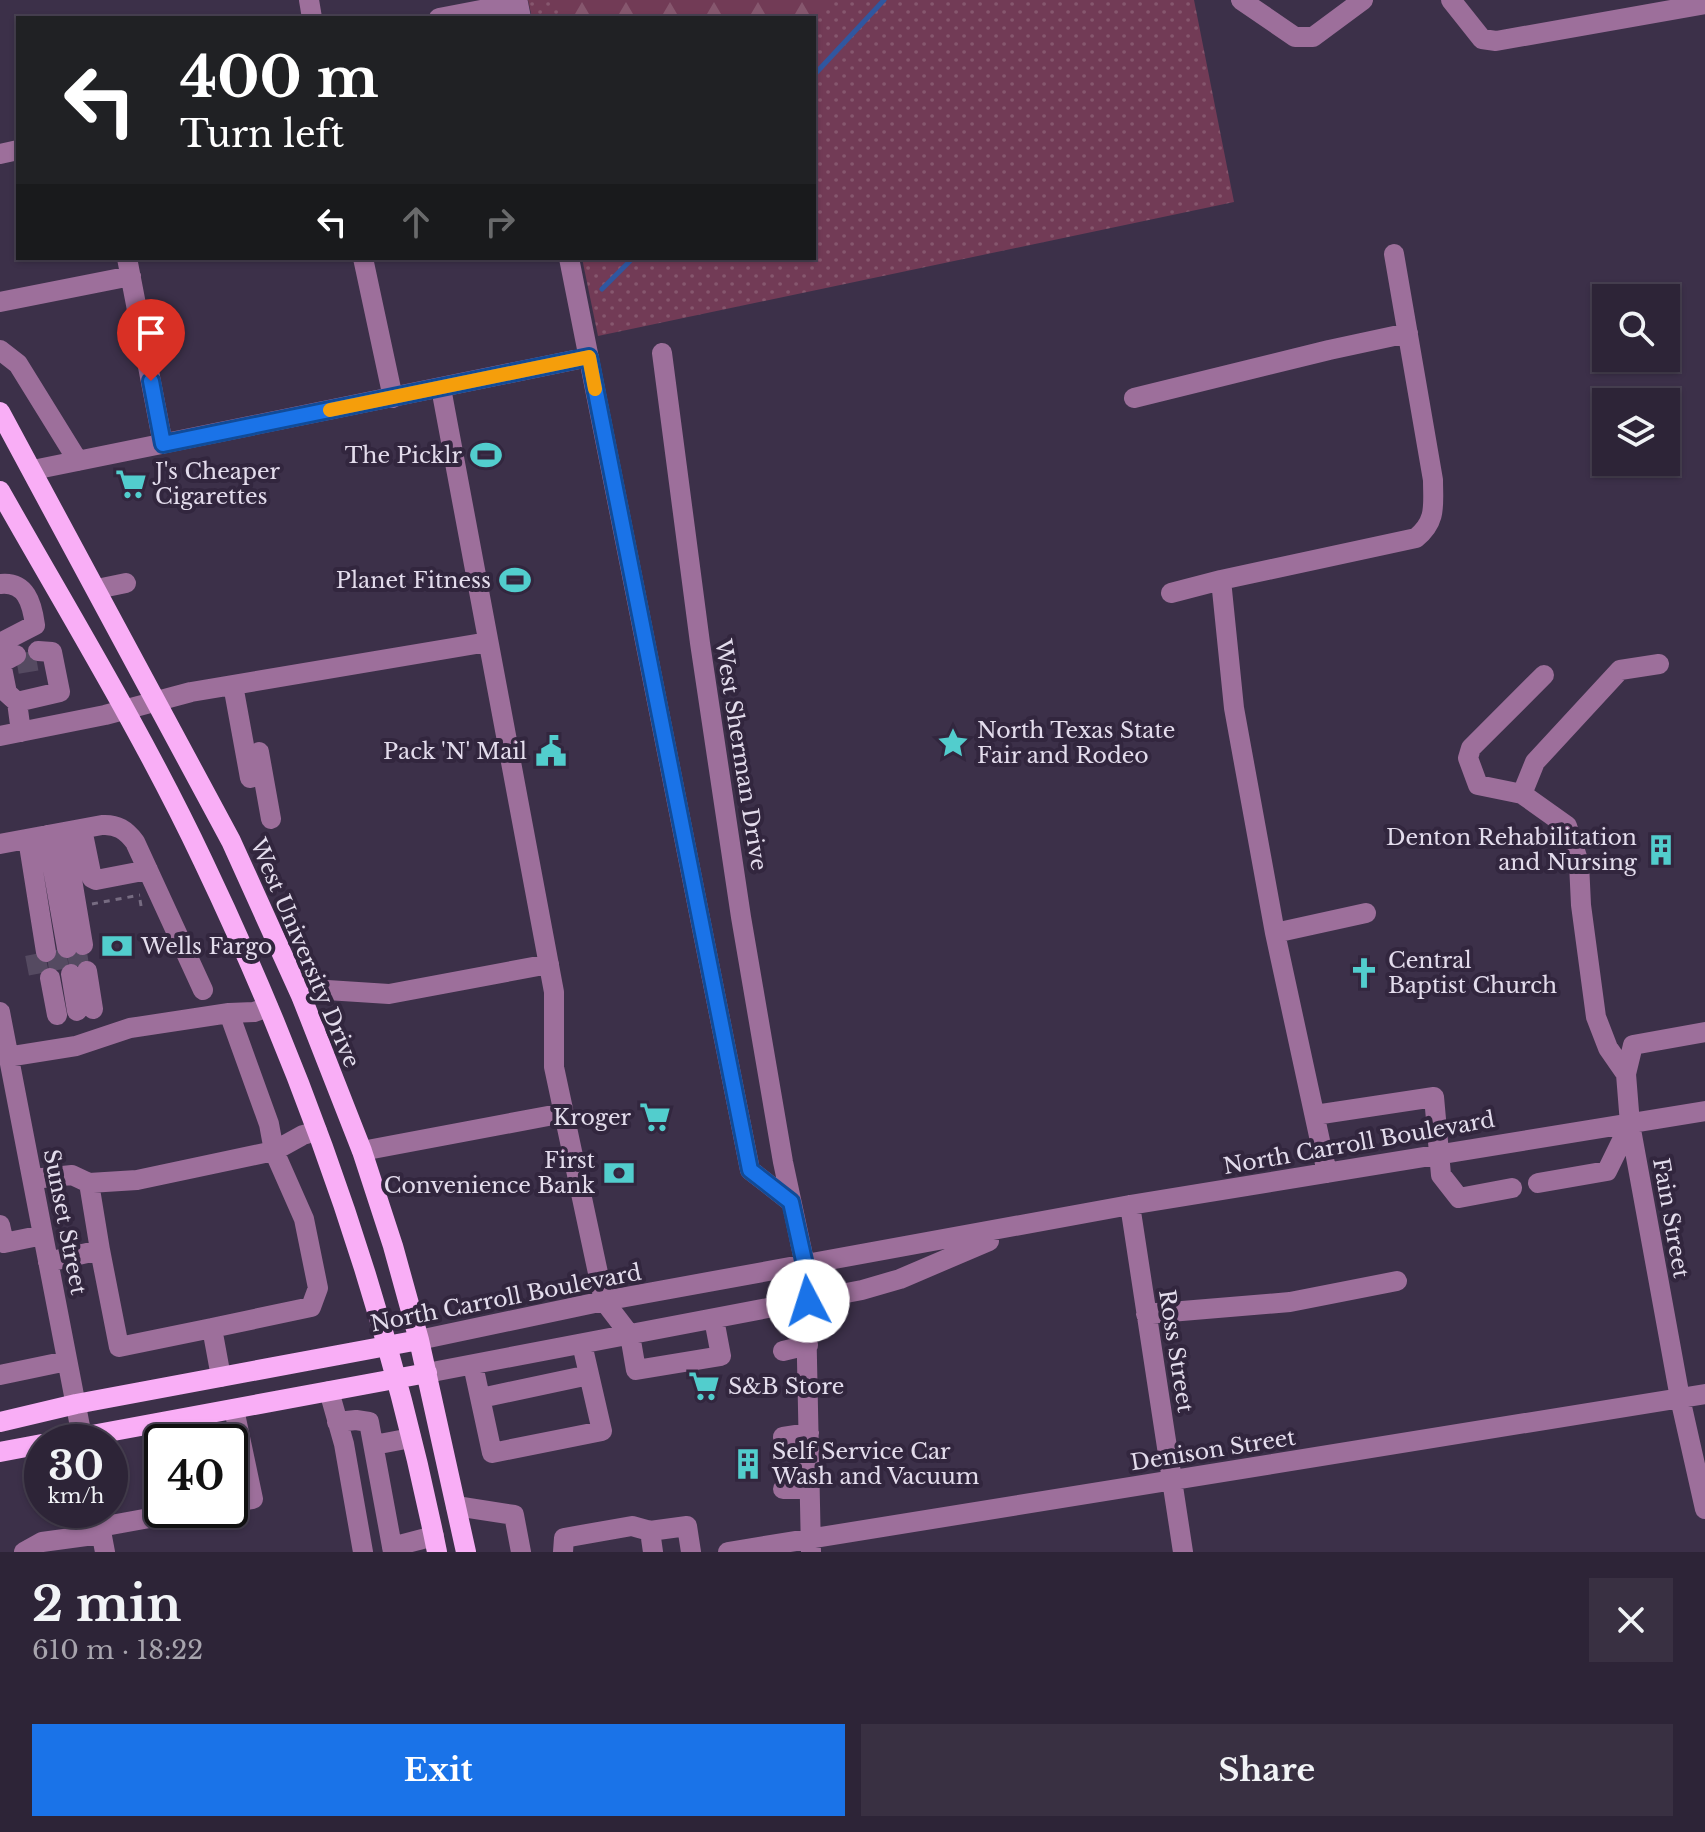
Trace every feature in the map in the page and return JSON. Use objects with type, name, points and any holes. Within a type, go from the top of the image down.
[{"type":"main road","name":"West University Drive","points":[[0,412],[231,841],[302,998],[362,1151],[419,1340],[466,1552]]},
{"type":"main road","points":[[0,491],[137,731],[203,861],[268,1007],[317,1131],[376,1303],[436,1544]]},
{"type":"main road","name":"North Carroll Boulevard","points":[[0,1422],[76,1404],[419,1340]]},
{"type":"main road","name":"North Carroll Boulevard","points":[[128,1430],[427,1373]]},
{"type":"main road","points":[[0,1452],[24,1447]]},
{"type":"street","points":[[1241,0],[1295,37],[1313,37],[1363,0]]},
{"type":"street","points":[[1451,0],[1482,39],[1496,41],[1705,4]]},
{"type":"street","points":[[453,16],[518,7]]},
{"type":"street","points":[[1171,593],[1416,538],[1428,529],[1433,515],[1433,480],[1394,254]]},
{"type":"street","points":[[363,260],[393,398]]},
{"type":"street","points":[[569,260],[750,1170],[791,1202]]},
{"type":"street","points":[[0,302],[129,267],[163,444]]},
{"type":"street","points":[[1134,398],[1408,333]]},
{"type":"street","points":[[0,350],[18,364],[78,461]]},
{"type":"street","name":"West Sherman Drive","points":[[662,353],[702,658],[741,917],[783,1162],[805,1265]]},
{"type":"street","points":[[33,470],[589,357]]},
{"type":"street","points":[[441,388],[554,992],[554,1067],[604,1301],[630,1335],[636,1370],[721,1356],[714,1319]]},
{"type":"street","points":[[1221,580],[1234,708],[1275,933],[1327,1173]]},
{"type":"street","points":[[0,584],[11,582],[21,587],[32,606],[35,625],[1,663],[7,693],[17,702],[21,732]]},
{"type":"street","points":[[97,589],[126,583]]},
{"type":"street","points":[[0,736],[191,692],[488,642]]},
{"type":"street","points":[[17,702],[60,692],[52,652],[41,655]]},
{"type":"street","points":[[1522,794],[1535,762],[1620,670],[1659,664]]},
{"type":"street","points":[[1544,675],[1471,748],[1468,758],[1478,785],[1522,794],[1567,826],[1579,863],[1581,905],[1596,1017],[1608,1048],[1626,1074]]},
{"type":"street","points":[[233,685],[250,778]]},
{"type":"street","points":[[255,734],[271,819]]},
{"type":"street","points":[[41,836],[111,825],[121,828],[135,842],[203,990]]},
{"type":"street","points":[[41,836],[96,880],[148,870]]},
{"type":"street","points":[[41,836],[60,949],[41,836]]},
{"type":"street","points":[[1275,933],[1366,913]]},
{"type":"street","points":[[302,998],[327,990],[389,994],[549,964]]},
{"type":"street","points":[[65,975],[71,1012]]},
{"type":"street","points":[[7,1057],[76,1046],[130,1028],[254,1012],[268,1007]]},
{"type":"street","name":"Sunset Street","points":[[0,1012],[7,1057],[8,1092],[33,1179],[80,1424]]},
{"type":"street","points":[[89,1183],[119,1347],[311,1307],[318,1288],[304,1219],[274,1151],[269,1124],[229,1013]]},
{"type":"street","points":[[1626,1074],[1633,1045],[1705,1032]]},
{"type":"street","name":"Fain Street","points":[[1626,1074],[1630,1124],[1680,1398],[1705,1509]]},
{"type":"street","points":[[1315,1115],[1434,1097],[1441,1175],[1459,1198],[1512,1188]]},
{"type":"street","name":"North Carroll Boulevard","points":[[419,1340],[604,1301],[1130,1205],[1705,1111]]},
{"type":"street","points":[[362,1151],[564,1113]]},
{"type":"street","points":[[1538,1183],[1607,1171],[1630,1124]]},
{"type":"street","points":[[33,1179],[72,1175],[89,1183],[137,1180],[274,1151],[317,1131]]},
{"type":"street","name":"Ross Street","points":[[1130,1205],[1183,1552]]},
{"type":"street","points":[[0,1225],[4,1243],[43,1235]]},
{"type":"street","name":"North Carroll Boulevard","points":[[427,1373],[808,1301],[900,1279],[1022,1226]]},
{"type":"street","points":[[48,1262],[100,1250]]},
{"type":"street","points":[[805,1265],[811,1545]]},
{"type":"street","points":[[1146,1314],[1290,1302],[1397,1281]]},
{"type":"street","points":[[212,1328],[221,1377]]},
{"type":"street","points":[[473,1365],[490,1443],[600,1422],[582,1344]]},
{"type":"street","points":[[783,1351],[808,1345]]},
{"type":"street","points":[[0,1375],[67,1361]]},
{"type":"street","points":[[481,1398],[589,1375]]},
{"type":"street","points":[[329,1391],[344,1444],[363,1552]]},
{"type":"street","name":"Denison Street","points":[[728,1552],[811,1545],[1171,1481],[1705,1394]]},
{"type":"street","points":[[234,1409],[237,1424]]},
{"type":"street","points":[[337,1422],[369,1422],[393,1549],[436,1544]]},
{"type":"street","points":[[783,1437],[809,1433]]},
{"type":"street","points":[[374,1445],[411,1438]]},
{"type":"street","points":[[248,1475],[253,1499],[248,1500]]},
{"type":"street","points":[[783,1489],[809,1489]]},
{"type":"street","points":[[456,1506],[514,1515],[521,1552]]},
{"type":"street","points":[[24,1552],[42,1542],[144,1521]]},
{"type":"street","points":[[563,1552],[564,1538],[632,1526],[650,1531],[687,1526],[691,1552]]},
{"type":"street","points":[[650,1531],[653,1552]]},
{"type":"path","points":[[84,905],[140,895]]},
{"type":"green space","points":[[528,0],[1194,0],[1234,202],[598,336],[582,260],[816,260],[816,16],[532,16]]},
{"type":"green space","points":[[560,0],[828,0],[814,16],[564,16]]},
{"type":"waterway","points":[[816,73],[884,0]]},
{"type":"waterway","points":[[602,289],[631,260]]},
{"type":"tunnel","points":[[17,664],[40,660]]},
{"type":"tunnel","points":[[76,946],[80,972]]},
{"type":"tunnel","points":[[56,950],[60,976]]},
{"type":"tunnel","points":[[35,954],[40,980]]},
{"type":"slow traffic","points":[[330,410],[589,357],[595,389]]},
{"type":"place","name":"The Picklr","points":[[486,455]]},
{"type":"place","name":"J's Cheaper Cigarettes","points":[[131,484]]},
{"type":"place","name":"Planet Fitness","points":[[515,580]]},
{"type":"place","name":"North Texas State Fair and Rodeo","points":[[953,743]]},
{"type":"place","name":"Pack 'N' Mail","points":[[551,751]]},
{"type":"place","name":"Denton Rehabilitation and Nursing","points":[[1661,850]]},
{"type":"place","name":"Wells Fargo","points":[[117,946]]},
{"type":"place","name":"Central Baptist Church","points":[[1364,973]]},
{"type":"place","name":"Kroger","points":[[655,1117]]},
{"type":"place","name":"First Convenience Bank","points":[[619,1173]]},
{"type":"place","name":"S&B Store","points":[[704,1386]]},
{"type":"place","name":"Self Service Car Wash and Vacuum","points":[[748,1464]]},
{"type":"route","points":[[151,381],[163,444],[589,357],[750,1170],[791,1202],[805,1265],[808,1301]]}]
